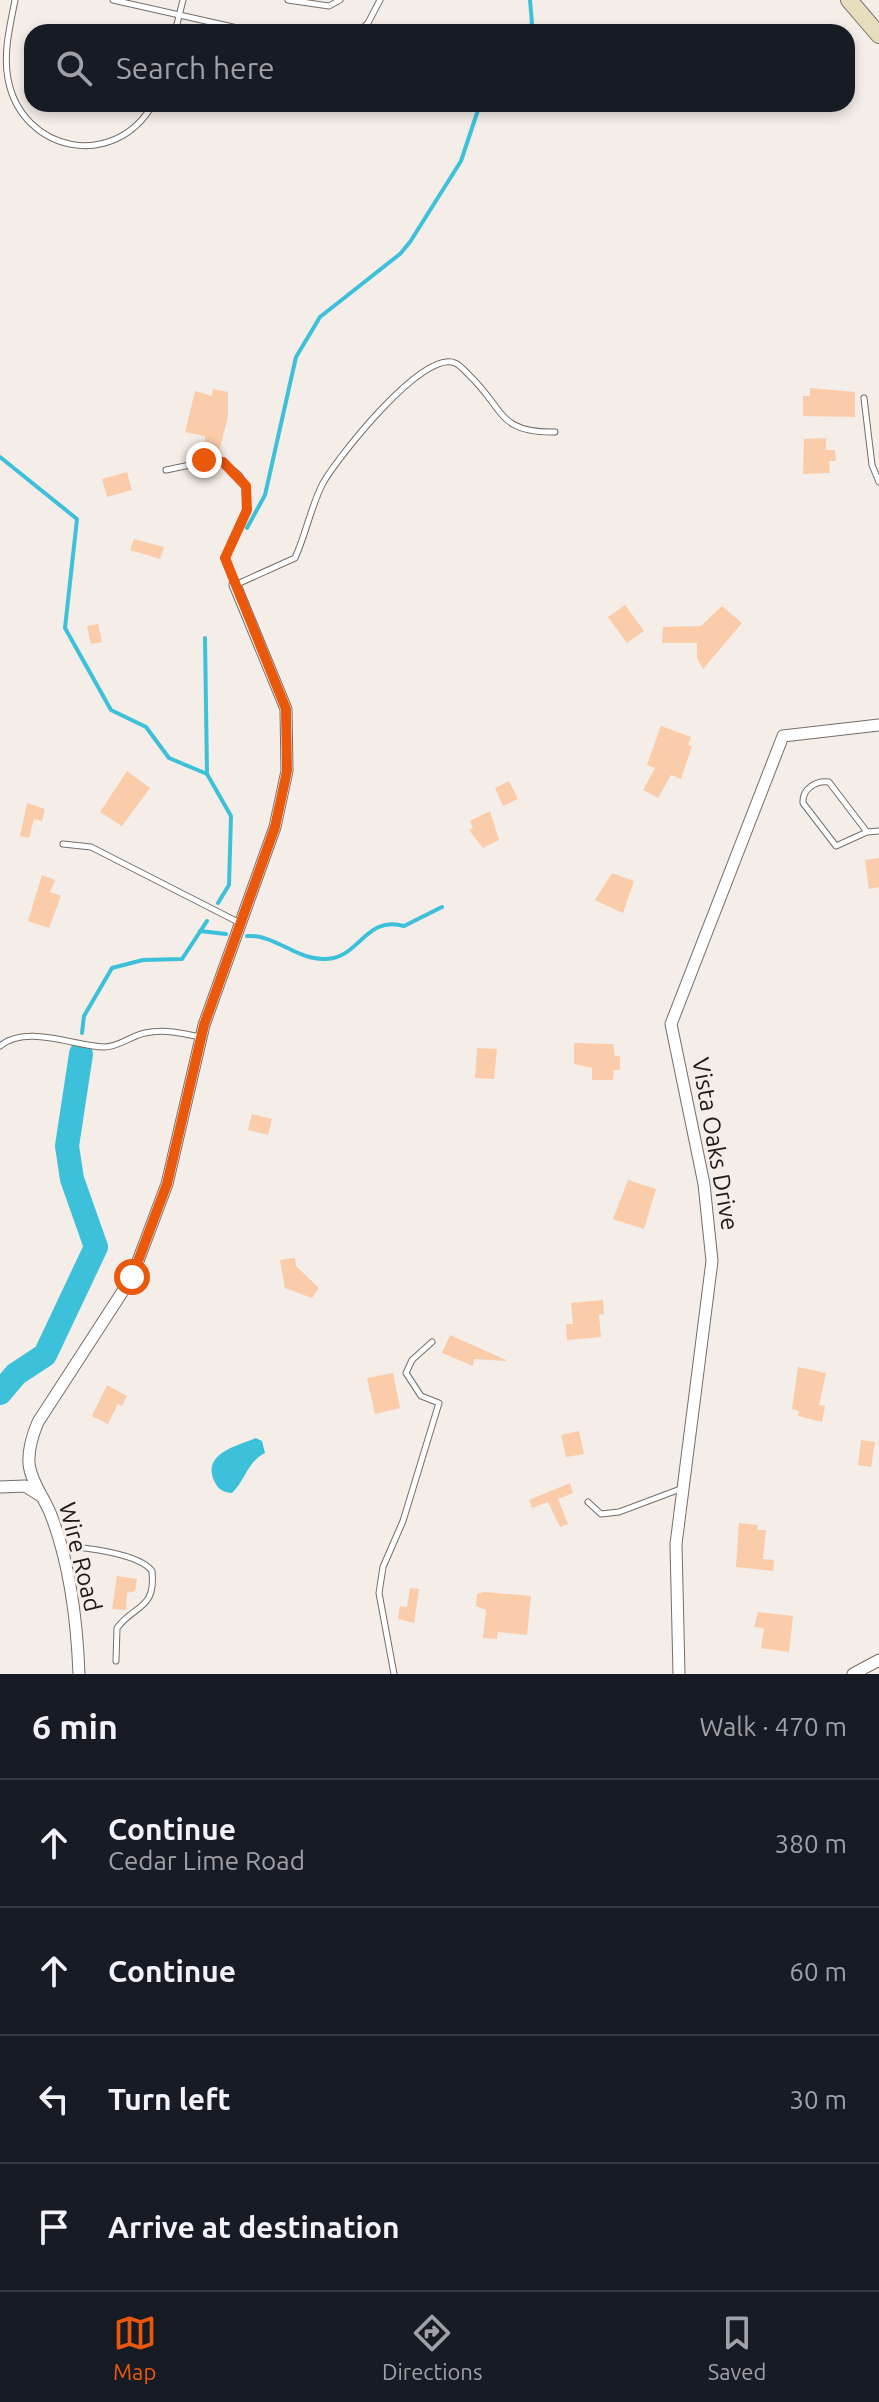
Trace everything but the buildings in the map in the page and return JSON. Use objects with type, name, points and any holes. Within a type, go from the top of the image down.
[{"type":"main road","points":[[849,0],[879,35]]},
{"type":"street","points":[[41,1496],[29,1466],[30,1443],[38,1422],[132,1277],[167,1184],[201,1037],[278,813],[287,771],[286,709],[235,585]]},
{"type":"street","name":"Vista Oaks Drive","points":[[679,1674],[676,1544],[712,1261],[704,1184],[671,1024],[783,736],[879,725]]},
{"type":"street","name":"Wire Road","points":[[0,1487],[25,1486],[41,1496],[59,1546],[71,1599],[79,1674]]},
{"type":"street","points":[[853,1674],[879,1660]]},
{"type":"lane","points":[[15,0],[6,55],[8,81],[23,118],[48,137],[77,144],[106,145],[134,130],[147,112]]},
{"type":"lane","points":[[113,0],[220,24]]},
{"type":"lane","points":[[177,24],[183,0]]},
{"type":"lane","points":[[288,0],[329,6],[340,0]]},
{"type":"lane","points":[[367,24],[380,0]]},
{"type":"lane","points":[[166,470],[214,460],[231,468],[246,486],[247,510],[225,558],[235,585],[295,558],[322,486],[334,467],[413,376],[449,361],[457,363],[479,384],[505,419],[518,429],[555,432]]},
{"type":"lane","points":[[864,398],[872,465],[879,482]]},
{"type":"lane","points":[[867,832],[829,782],[822,781],[809,788],[803,797],[803,803],[836,846],[867,832],[879,831]]},
{"type":"lane","points":[[63,844],[91,847],[240,924]]},
{"type":"lane","points":[[0,1046],[7,1040],[32,1037],[106,1047],[142,1033],[167,1030],[201,1037]]},
{"type":"lane","points":[[394,1674],[379,1593],[383,1567],[403,1521],[439,1403],[421,1396],[406,1373],[412,1360],[432,1342]]},
{"type":"lane","points":[[588,1502],[601,1514],[619,1512],[684,1488]]},
{"type":"lane","points":[[59,1546],[122,1556],[144,1563],[152,1571],[152,1591],[146,1603],[117,1628],[116,1661]]},
{"type":"water","points":[[256,1438],[262,1441],[265,1453],[254,1461],[232,1493],[220,1489],[213,1478],[212,1469],[218,1456]]},
{"type":"waterway","points":[[530,0],[532,24]]},
{"type":"waterway","points":[[247,528],[265,495],[296,357],[320,317],[400,254],[410,242],[461,161],[477,112]]},
{"type":"waterway","points":[[0,457],[77,519],[65,628],[111,710],[146,727],[169,758],[207,774],[231,816],[229,885],[218,903]]},
{"type":"waterway","points":[[205,638],[207,774]]},
{"type":"waterway","points":[[247,936],[257,936],[306,956],[326,959],[347,952],[380,926],[404,926],[442,907]]},
{"type":"waterway","points":[[82,1033],[84,1016],[112,968],[143,960],[182,959],[207,921]]},
{"type":"waterway","points":[[200,931],[226,934]]},
{"type":"waterway","points":[[0,1393],[16,1374],[45,1355],[96,1247],[72,1179],[67,1146],[81,1054]]},
{"type":"route","points":[[132,1277],[167,1184],[204,1025],[275,827],[287,771],[286,709],[225,558],[230,541],[247,510],[246,486],[239,475],[223,462],[204,460]]}]
